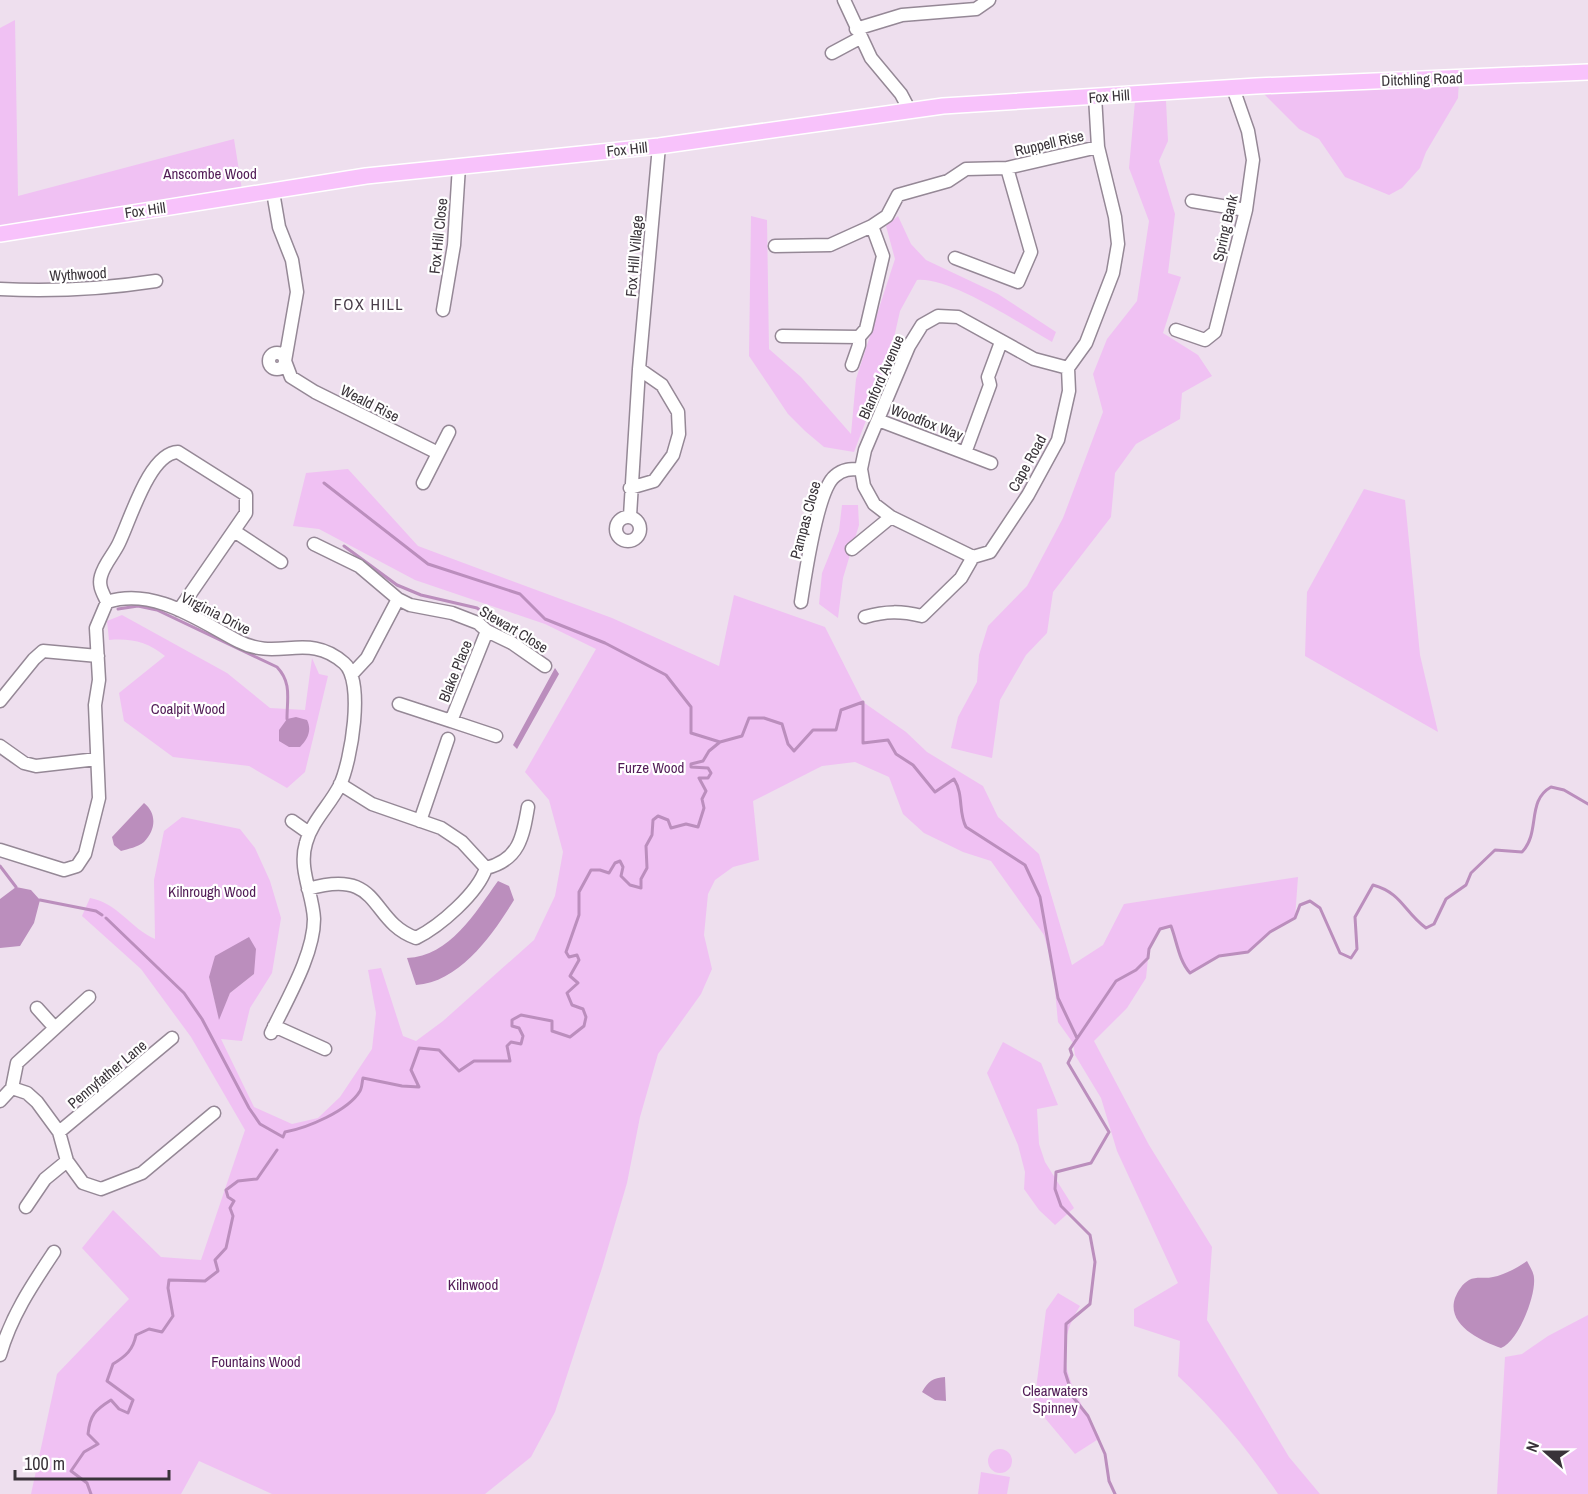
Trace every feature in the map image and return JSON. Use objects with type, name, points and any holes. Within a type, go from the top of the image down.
[{"type":"main road","name":"Ditchling Road","points":[[1256,86],[1588,72]]},
{"type":"main road","name":"Fox Hill","points":[[0,234],[366,176],[659,146],[910,111],[1256,86]]},
{"type":"street","points":[[844,0],[871,58],[901,94],[910,111]]},
{"type":"street","points":[[832,53],[858,33],[902,15],[976,9],[988,0]]},
{"type":"street","name":"Spring Bank","points":[[1176,330],[1205,340],[1215,332],[1246,210],[1253,160],[1248,131],[1233,88]]},
{"type":"street","points":[[1068,368],[1090,333],[1113,273],[1118,244],[1109,189],[1098,147],[1095,96]]},
{"type":"street","name":"Fox Hill Village","points":[[630,516],[639,369],[659,146]]},
{"type":"street","name":"Ruppell Rise","points":[[775,246],[830,244],[872,226],[887,216],[897,195],[948,181],[966,169],[1006,168],[1098,147]]},
{"type":"street","name":"Fox Hill Close","points":[[443,310],[454,245],[459,166]]},
{"type":"street","name":"Ruppell Rise","points":[[955,258],[1018,282],[1030,252],[1006,168]]},
{"type":"street","points":[[273,192],[279,227],[292,260],[297,292],[283,354],[291,377]]},
{"type":"street","points":[[1192,201],[1246,210]]},
{"type":"street","points":[[852,365],[859,345],[859,337],[866,329],[883,256],[872,226]]},
{"type":"street","name":"Wythwood","points":[[0,289],[51,291],[102,289],[156,281]]},
{"type":"street","name":"Blanford Avenue","points":[[861,469],[865,450],[909,346],[922,325],[938,316],[957,317],[1034,359],[1068,368]]},
{"type":"street","points":[[782,336],[859,337]]},
{"type":"street","name":"Woodfox Way","points":[[965,453],[990,386],[988,377],[1001,342]]},
{"type":"street","name":"Weald Rise","points":[[283,354],[282,368],[274,369],[438,453]]},
{"type":"street","name":"Cape Road","points":[[866,617],[882,612],[902,611],[922,616],[961,578],[973,557],[990,552],[1028,495],[1058,440],[1069,392],[1068,368]]},
{"type":"street","points":[[630,488],[654,481],[673,456],[679,434],[678,412],[662,385],[639,369]]},
{"type":"street","name":"Woodfox Way","points":[[878,420],[991,463]]},
{"type":"street","points":[[423,483],[449,432]]},
{"type":"street","points":[[0,850],[64,870],[77,866],[85,854],[99,798],[95,705],[99,680],[96,628],[107,602],[99,585],[101,575],[120,542],[139,493],[165,456],[171,452],[178,452],[246,495],[246,513],[179,610]]},
{"type":"street","name":"Pampas Close","points":[[801,602],[814,529],[832,477],[846,468],[861,469]]},
{"type":"street","points":[[861,469],[864,486],[874,504],[891,517],[973,557]]},
{"type":"street","points":[[852,549],[891,517]]},
{"type":"street","points":[[234,531],[281,562]]},
{"type":"street","name":"Stewart Close","points":[[314,544],[359,566],[398,599],[410,605],[452,613],[478,623],[487,631],[512,643],[545,666]]},
{"type":"street","name":"Virginia Drive","points":[[107,602],[124,597],[151,599],[179,610],[251,648],[278,651],[308,646],[320,648],[344,663],[353,673]]},
{"type":"street","points":[[325,1049],[272,1030],[312,938],[314,918],[303,864],[309,833],[340,784],[351,739],[356,686],[353,673],[367,658],[398,599]]},
{"type":"street","name":"Blake Place","points":[[451,721],[487,631]]},
{"type":"street","points":[[0,701],[43,651],[98,656]]},
{"type":"street","name":"Blake Place","points":[[399,704],[496,736]]},
{"type":"street","points":[[420,820],[448,739]]},
{"type":"street","points":[[0,746],[24,763],[36,766],[98,759]]},
{"type":"street","points":[[340,784],[372,804],[441,828],[462,842],[486,868]]},
{"type":"street","points":[[486,868],[503,864],[517,848],[528,807]]},
{"type":"street","points":[[292,821],[309,833]]},
{"type":"street","points":[[308,889],[340,883],[367,892],[403,933],[416,938],[430,931],[481,884],[486,868]]},
{"type":"street","points":[[0,1101],[12,1088],[17,1063],[89,997]]},
{"type":"street","points":[[38,1008],[56,1028]]},
{"type":"street","name":"Pennyfather Lane","points":[[60,1132],[172,1038]]},
{"type":"street","points":[[12,1088],[27,1093],[37,1102],[60,1132],[68,1161],[82,1183],[101,1189],[142,1173],[214,1113]]},
{"type":"street","points":[[26,1207],[45,1179],[68,1161]]},
{"type":"street","points":[[0,1355],[3,1332],[54,1252]]},
{"type":"green space","name":"Anscombe Wood","points":[[15,20],[18,196],[234,139],[243,196],[0,234],[0,28]]},
{"type":"green space","points":[[1459,78],[1458,98],[1426,152],[1420,168],[1402,188],[1389,195],[1345,177],[1319,139],[1299,129],[1256,86]]},
{"type":"green space","points":[[1135,101],[1166,101],[1168,141],[1159,161],[1175,214],[1168,273],[1181,277],[1163,333],[1198,355],[1212,376],[1182,393],[1180,419],[1136,444],[1115,473],[1111,517],[1053,592],[1047,633],[1026,655],[1000,700],[992,758],[951,748],[958,717],[977,682],[979,655],[988,626],[1027,586],[1063,518],[1103,412],[1093,374],[1107,339],[1137,301],[1149,221],[1129,168]]},
{"type":"green space","points":[[751,216],[767,220],[769,349],[801,377],[851,434],[856,379],[895,259],[886,226],[898,216],[911,244],[926,260],[998,294],[1056,332],[1052,342],[966,294],[931,281],[917,280],[900,311],[889,360],[854,452],[824,447],[788,414],[749,356]]},
{"type":"green space","points":[[348,469],[418,546],[612,618],[719,666],[734,595],[825,627],[863,702],[906,732],[927,752],[983,786],[998,817],[1039,854],[1072,965],[1103,945],[1124,904],[1298,877],[1295,918],[1270,932],[1248,952],[1219,956],[1190,973],[1181,957],[1171,927],[1160,929],[1149,949],[1146,978],[1127,1008],[1094,1041],[1149,1145],[1212,1247],[1207,1320],[1289,1457],[1320,1494],[1278,1494],[1231,1432],[1178,1376],[1180,1341],[1134,1326],[1134,1309],[1178,1283],[1117,1151],[1101,1098],[1075,1055],[1073,1043],[1058,1022],[1053,969],[1044,935],[991,861],[963,852],[924,833],[903,814],[889,777],[855,762],[822,766],[753,801],[759,860],[733,867],[715,880],[708,894],[704,935],[712,969],[701,994],[658,1054],[640,1117],[627,1183],[602,1268],[555,1412],[531,1457],[485,1494],[272,1494],[199,1461],[181,1494],[31,1494],[57,1374],[129,1299],[82,1248],[113,1210],[161,1257],[201,1260],[245,1130],[191,1037],[141,969],[82,916],[90,898],[116,910],[138,929],[155,939],[154,880],[164,831],[182,817],[240,829],[255,848],[270,881],[281,918],[272,973],[250,1008],[242,1041],[221,1039],[254,1107],[292,1124],[318,1118],[340,1097],[372,1049],[376,1013],[368,970],[381,968],[403,1036],[416,1041],[443,1021],[534,940],[555,896],[563,852],[549,800],[525,772],[596,649],[545,624],[415,580],[319,529],[293,526],[306,473]],"holes":[[[254,974],[230,993],[219,1018],[209,977]]]},
{"type":"green space","points":[[1364,489],[1405,500],[1420,655],[1438,732],[1305,656],[1307,592]]},
{"type":"green space","points":[[842,505],[858,505],[859,525],[843,578],[838,618],[819,604],[822,573],[839,531]]},
{"type":"green space","name":"Coalpit Wood","points":[[122,615],[227,673],[270,708],[305,710],[312,658],[319,674],[328,676],[305,772],[287,788],[249,766],[173,757],[124,721],[119,693],[165,656],[139,642],[109,640],[107,621]]},
{"type":"green space","points":[[1003,1042],[1041,1063],[1058,1105],[1037,1109],[1039,1144],[1045,1162],[1074,1208],[1055,1225],[1039,1210],[1024,1189],[1025,1172],[1018,1145],[987,1073]]},
{"type":"green space","name":"Clearwaters Spinney","points":[[1058,1293],[1080,1306],[1070,1325],[1065,1358],[1074,1389],[1100,1438],[1075,1454],[1034,1405],[1046,1310]]},
{"type":"green space","points":[[1588,1315],[1588,1494],[1497,1494],[1505,1357],[1522,1354],[1548,1336]]},
{"type":"green space","points":[[1000,1449],[1005,1450],[1011,1456],[1011,1466],[1005,1472],[1000,1473],[995,1472],[989,1466],[988,1461],[989,1456],[995,1450]]},
{"type":"green space","points":[[981,1472],[1010,1477],[1007,1494],[978,1494]]},
{"type":"shaded area","points":[[555,668],[559,674],[517,749],[513,745]]},
{"type":"shaded area","points":[[296,717],[307,720],[308,734],[300,747],[289,747],[279,741],[279,730],[287,719]]},
{"type":"shaded area","points":[[144,803],[153,817],[151,832],[142,844],[121,851],[114,845],[112,837]]},
{"type":"shaded area","points":[[498,881],[509,886],[514,900],[485,941],[461,966],[447,975],[432,982],[416,985],[407,958],[436,950],[449,941],[470,919]]},
{"type":"shaded area","points":[[16,887],[31,890],[40,900],[34,923],[20,946],[0,948],[0,899]]},
{"type":"shaded area","points":[[249,937],[256,949],[254,974],[230,993],[219,1020],[209,977],[215,956]]},
{"type":"shaded area","points":[[1527,1261],[1534,1278],[1532,1296],[1525,1318],[1507,1344],[1501,1348],[1484,1341],[1460,1324],[1454,1308],[1455,1298],[1462,1286],[1472,1279],[1502,1275]]},
{"type":"shaded area","points":[[945,1377],[946,1401],[935,1400],[922,1392],[931,1381]]},
{"type":"waterway","points":[[324,483],[428,564],[520,594],[545,619],[605,643],[666,675],[691,707],[691,733],[720,742]]},
{"type":"waterway","points":[[344,546],[397,585],[421,595],[477,608],[543,658]]},
{"type":"waterway","points":[[118,609],[138,606],[157,610],[277,667],[287,685],[287,719]]},
{"type":"waterway","points":[[106,918],[184,993],[202,1019],[249,1108],[260,1124],[283,1137],[285,1132],[315,1123],[337,1112],[360,1091],[363,1078],[419,1087],[411,1070],[419,1048],[439,1050],[459,1071],[474,1061],[510,1061],[507,1046],[511,1042],[521,1044],[523,1036],[519,1028],[512,1026],[512,1020],[521,1015],[552,1021],[552,1031],[570,1037],[584,1026],[586,1017],[583,1009],[572,1005],[567,993],[578,983],[570,976],[579,960],[577,955],[569,957],[566,952],[579,915],[579,892],[591,870],[609,873],[615,863],[620,861],[623,867],[621,876],[630,885],[641,888],[641,879],[647,868],[646,846],[652,835],[653,820],[658,816],[668,820],[671,828],[686,824],[698,827],[704,808],[702,799],[706,791],[699,778],[708,778],[711,773],[708,768],[691,767],[691,764],[703,761],[709,751],[720,742],[742,736],[749,718],[764,718],[782,724],[788,744],[794,751],[813,730],[836,730],[841,710],[863,702],[863,743],[888,740],[896,754],[913,765],[935,792],[954,779],[959,791],[966,827],[1025,865],[1040,897],[1058,998],[1077,1038]]},
{"type":"waterway","points":[[1115,1494],[1109,1481],[1105,1454],[1088,1416],[1073,1397],[1065,1372],[1066,1324],[1090,1304],[1095,1262],[1090,1235],[1061,1206],[1055,1189],[1056,1172],[1091,1163],[1109,1132],[1068,1063],[1072,1055],[1070,1049],[1116,981],[1136,970],[1148,958],[1149,949],[1160,929],[1171,926],[1181,957],[1190,973],[1219,956],[1248,952],[1270,932],[1295,918],[1300,905],[1310,901],[1320,908],[1340,953],[1351,958],[1357,949],[1355,917],[1373,885],[1383,888],[1397,898],[1426,928],[1434,924],[1446,899],[1466,885],[1471,873],[1495,850],[1522,852],[1528,844],[1536,808],[1543,793],[1551,787],[1564,790],[1588,804]]},
{"type":"waterway","points":[[0,866],[16,887]]},
{"type":"waterway","points":[[40,900],[96,911],[102,915]]},
{"type":"waterway","points":[[91,1494],[87,1483],[71,1471],[84,1452],[98,1444],[88,1434],[90,1422],[97,1410],[111,1400],[119,1409],[128,1413],[133,1400],[107,1381],[113,1364],[128,1352],[136,1335],[149,1329],[162,1332],[173,1316],[168,1288],[169,1280],[205,1281],[218,1271],[215,1260],[226,1248],[233,1216],[230,1208],[234,1201],[228,1197],[226,1190],[238,1181],[257,1179],[277,1150]]},
{"type":"district","name":"FOX HILL","points":[[369,304]]},
{"type":"park label","name":"Furze Wood","points":[[651,767]]},
{"type":"park label","name":"Kilnrough Wood","points":[[212,891]]},
{"type":"park label","name":"Kilnwood","points":[[473,1284]]},
{"type":"park label","name":"Fountains Wood","points":[[256,1361]]}]
